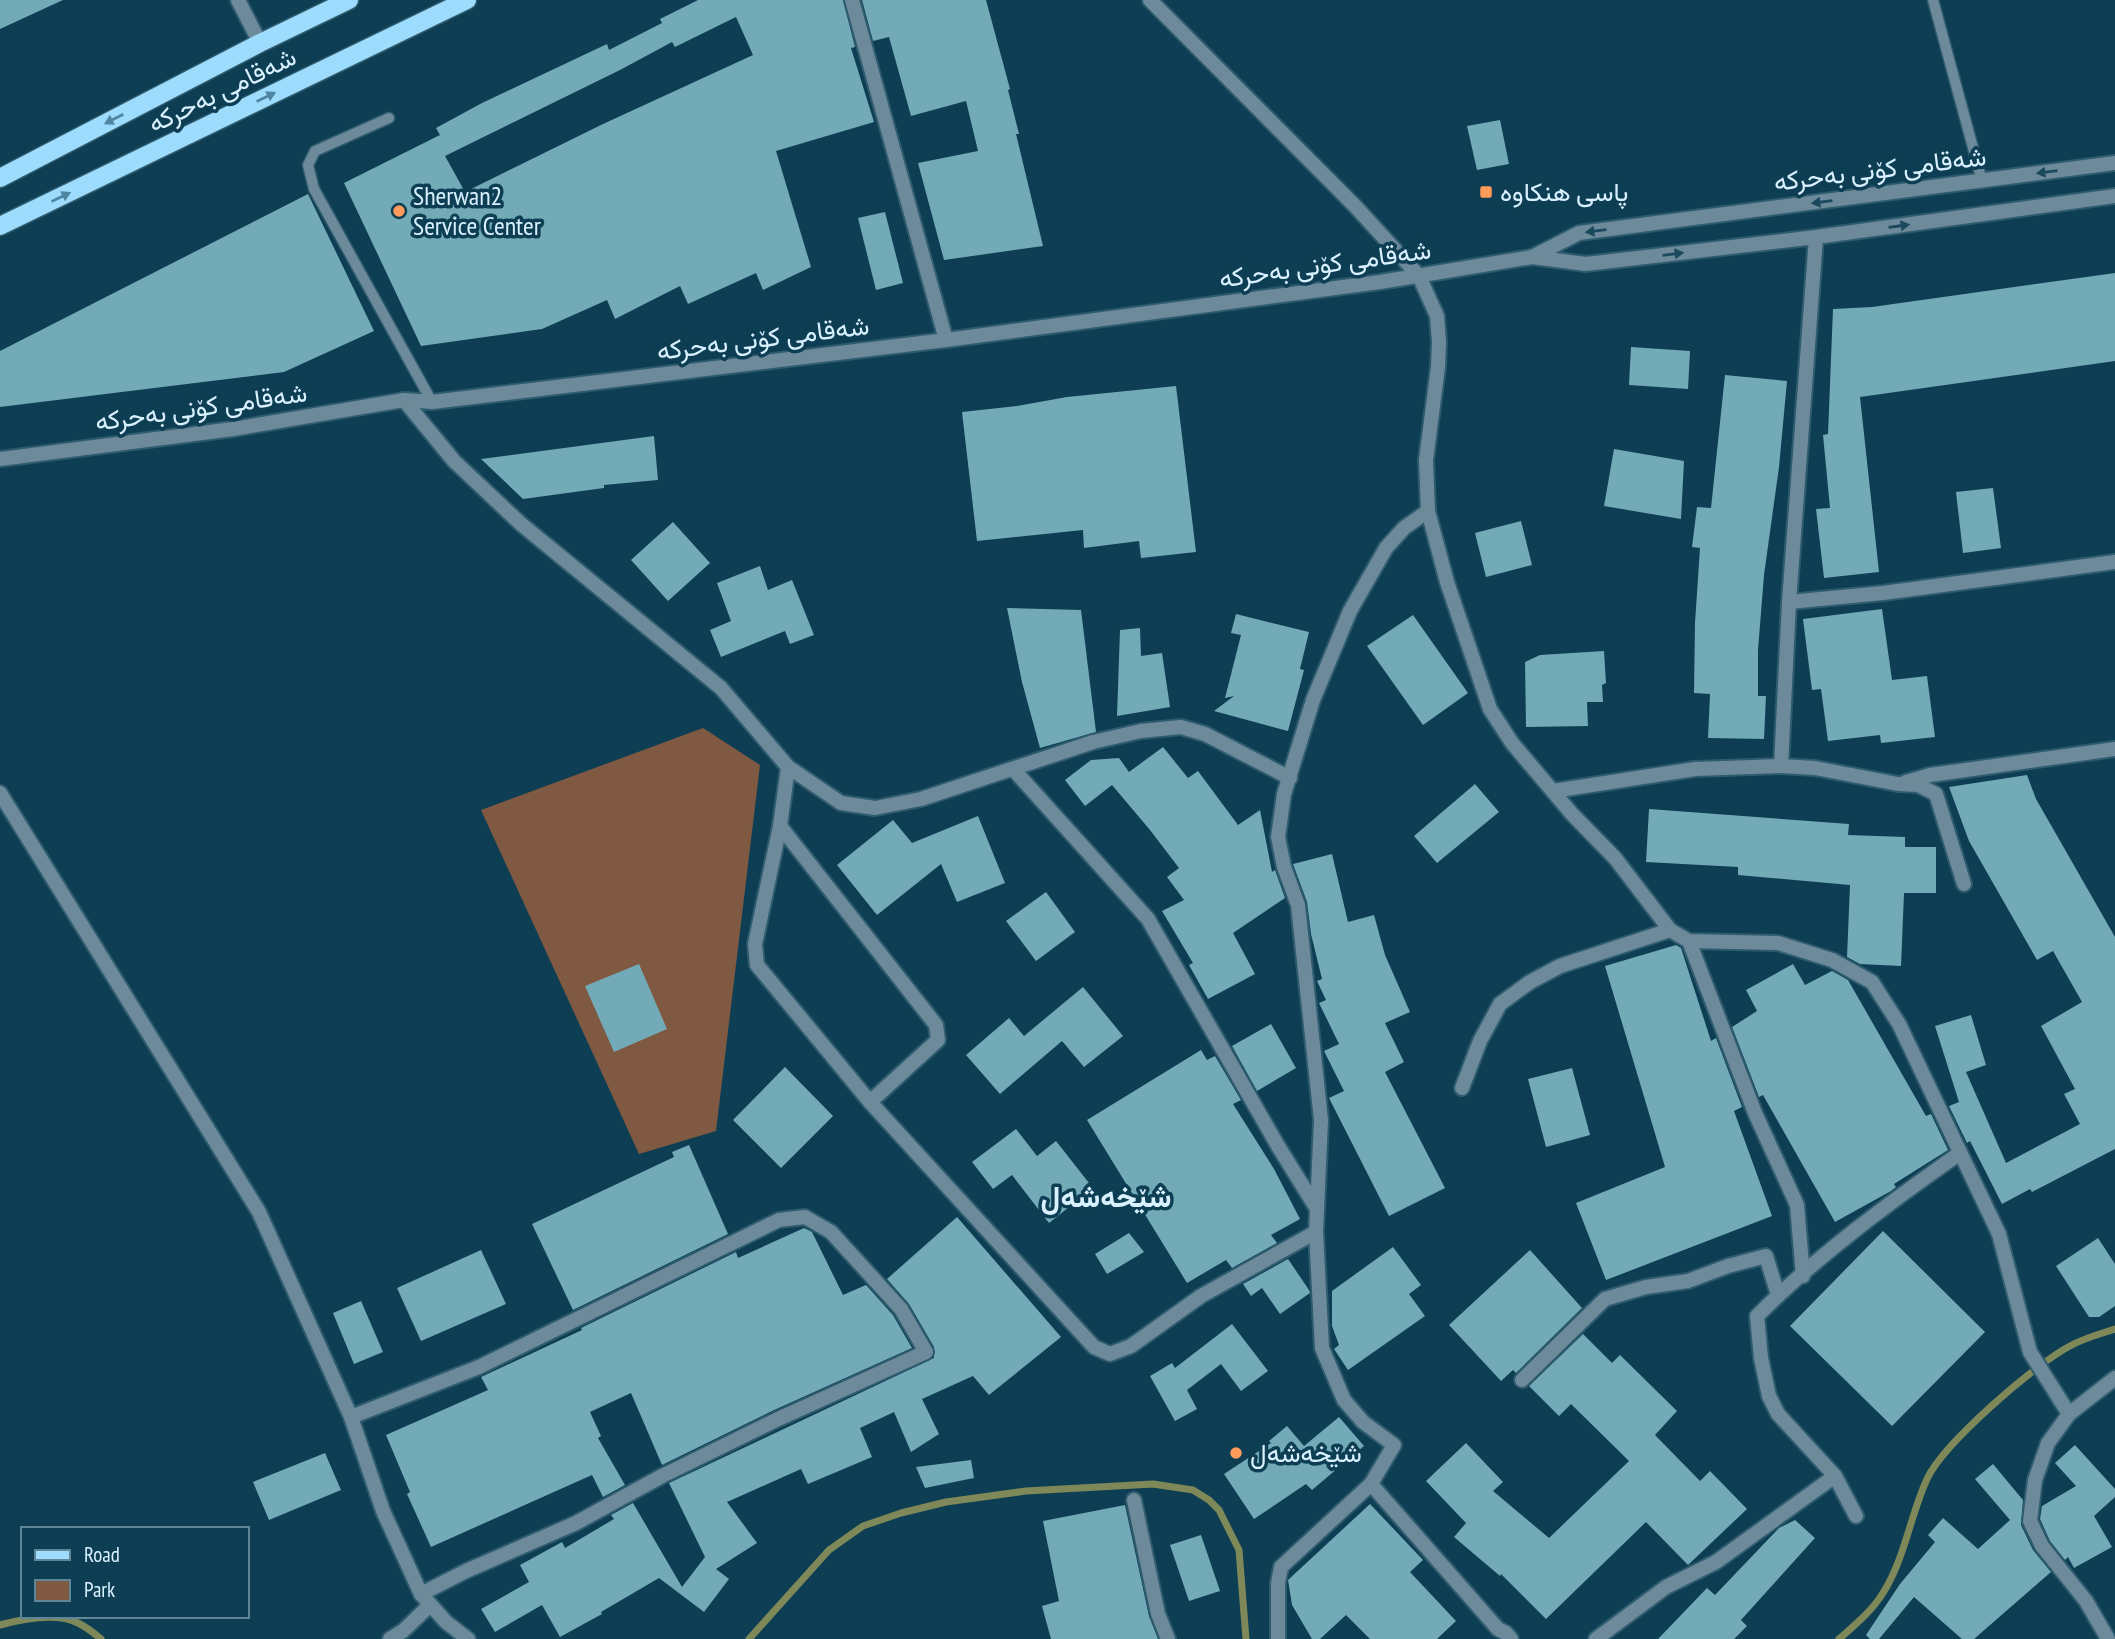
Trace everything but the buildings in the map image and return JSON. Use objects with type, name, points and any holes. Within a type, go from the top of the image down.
[{"type":"main road","name":"شەقامی بەحرکە","points":[[0,178],[260,43],[349,0]]},
{"type":"main road","name":"شەقامی بەحرکە","points":[[0,226],[467,0]]},
{"type":"street","points":[[238,0],[260,43]]},
{"type":"street","points":[[852,0],[946,340]]},
{"type":"street","points":[[1150,0],[1355,206],[1419,276],[1437,316],[1438,342],[1438,367],[1426,460],[1428,511],[1447,582],[1490,709],[1512,743],[1615,858],[1670,930],[1689,941],[1778,943],[1832,960],[1872,982],[1899,1024],[1999,1234],[2030,1352],[2069,1414]]},
{"type":"street","name":"شەقامی کۆنی بەحرکە","points":[[1532,257],[1579,233],[2115,163]]},
{"type":"street","name":"شەقامی کۆنی بەحرکە","points":[[0,459],[233,429],[404,400],[432,402],[946,340],[1419,276],[1532,257],[1586,264],[1816,237],[2115,196]]},
{"type":"street","points":[[1781,766],[1789,602],[1816,237]]},
{"type":"street","points":[[404,400],[454,461],[521,524],[721,688],[788,767],[841,803],[875,808],[921,799],[1093,742],[1141,731],[1181,727],[1205,734],[1290,778]]},
{"type":"street","points":[[1278,1639],[1280,1567],[1371,1484],[1394,1445],[1363,1422],[1344,1400],[1322,1348],[1316,1232],[1321,1120],[1298,905],[1284,867],[1279,837],[1284,794],[1313,700],[1350,611],[1386,548],[1404,528],[1428,511]]},
{"type":"street","points":[[1789,602],[1883,593],[2115,562]]},
{"type":"street","points":[[1898,784],[1930,775],[2115,750]]},
{"type":"street","points":[[1553,791],[1695,769],[1781,766],[1815,768],[1898,784],[1918,785],[1936,794],[1964,884]]},
{"type":"street","points":[[788,767],[780,826],[755,944],[757,965],[870,1102],[1094,1347],[1110,1354],[1131,1346],[1201,1296],[1316,1232]]},
{"type":"street","points":[[1014,770],[1148,919],[1318,1211]]},
{"type":"street","points":[[0,793],[259,1212],[351,1417],[383,1511],[425,1600],[468,1639]]},
{"type":"street","points":[[780,826],[936,1025],[938,1040],[870,1102]]},
{"type":"street","points":[[1462,1088],[1480,1041],[1500,1004],[1560,965],[1670,930]]},
{"type":"street","points":[[1689,941],[1745,1088],[1797,1205],[1803,1276]]},
{"type":"street","points":[[1856,1516],[1835,1476],[1778,1414],[1769,1396],[1761,1358],[1757,1316],[1778,1295],[1892,1201],[1960,1153]]},
{"type":"street","points":[[351,1417],[479,1367],[779,1220],[805,1217],[831,1232],[901,1309],[926,1352],[776,1420],[662,1476],[576,1523],[466,1571],[425,1600],[403,1631],[390,1639]]},
{"type":"street","points":[[1522,1380],[1605,1299],[1646,1287],[1688,1281],[1766,1256],[1778,1295]]},
{"type":"street","points":[[2108,1639],[2086,1601],[2042,1546],[2030,1521],[2035,1480],[2048,1443],[2069,1414],[2115,1378]]},
{"type":"street","points":[[1597,1639],[1666,1587],[1716,1562],[1835,1476]]},
{"type":"street","points":[[1371,1484],[1497,1629],[1511,1639]]},
{"type":"street","points":[[1134,1500],[1155,1602],[1168,1639]]},
{"type":"street","points":[[1485,1639],[1497,1629]]},
{"type":"lane","points":[[1933,0],[1982,181]]},
{"type":"lane","points":[[389,118],[315,151],[307,165],[314,189],[432,402]]},
{"type":"green space","points":[[703,728],[760,765],[716,1131],[639,1154],[481,810]]},
{"type":"waterway","points":[[1839,1639],[1879,1600],[1891,1580],[1927,1479],[1951,1446],[1991,1406],[2054,1355],[2081,1341],[2115,1329]]},
{"type":"waterway","points":[[749,1639],[829,1550],[863,1526],[946,1502],[1026,1491],[1153,1484],[1193,1490],[1219,1510],[1239,1550],[1246,1639]]},
{"type":"waterway","points":[[0,1625],[39,1618]]},
{"type":"waterway","points":[[60,1618],[78,1623],[101,1639]]},
{"type":"place","name":"پاسی هنكاوه‌","points":[[1486,192]]},
{"type":"place","name":"Sherwan2 Service Center","points":[[399,211]]},
{"type":"place","name":"شێخه‌شه‌ل","points":[[1236,1453]]},
{"type":"district","name":"شێخەشەل","points":[[1106,1197]]}]
